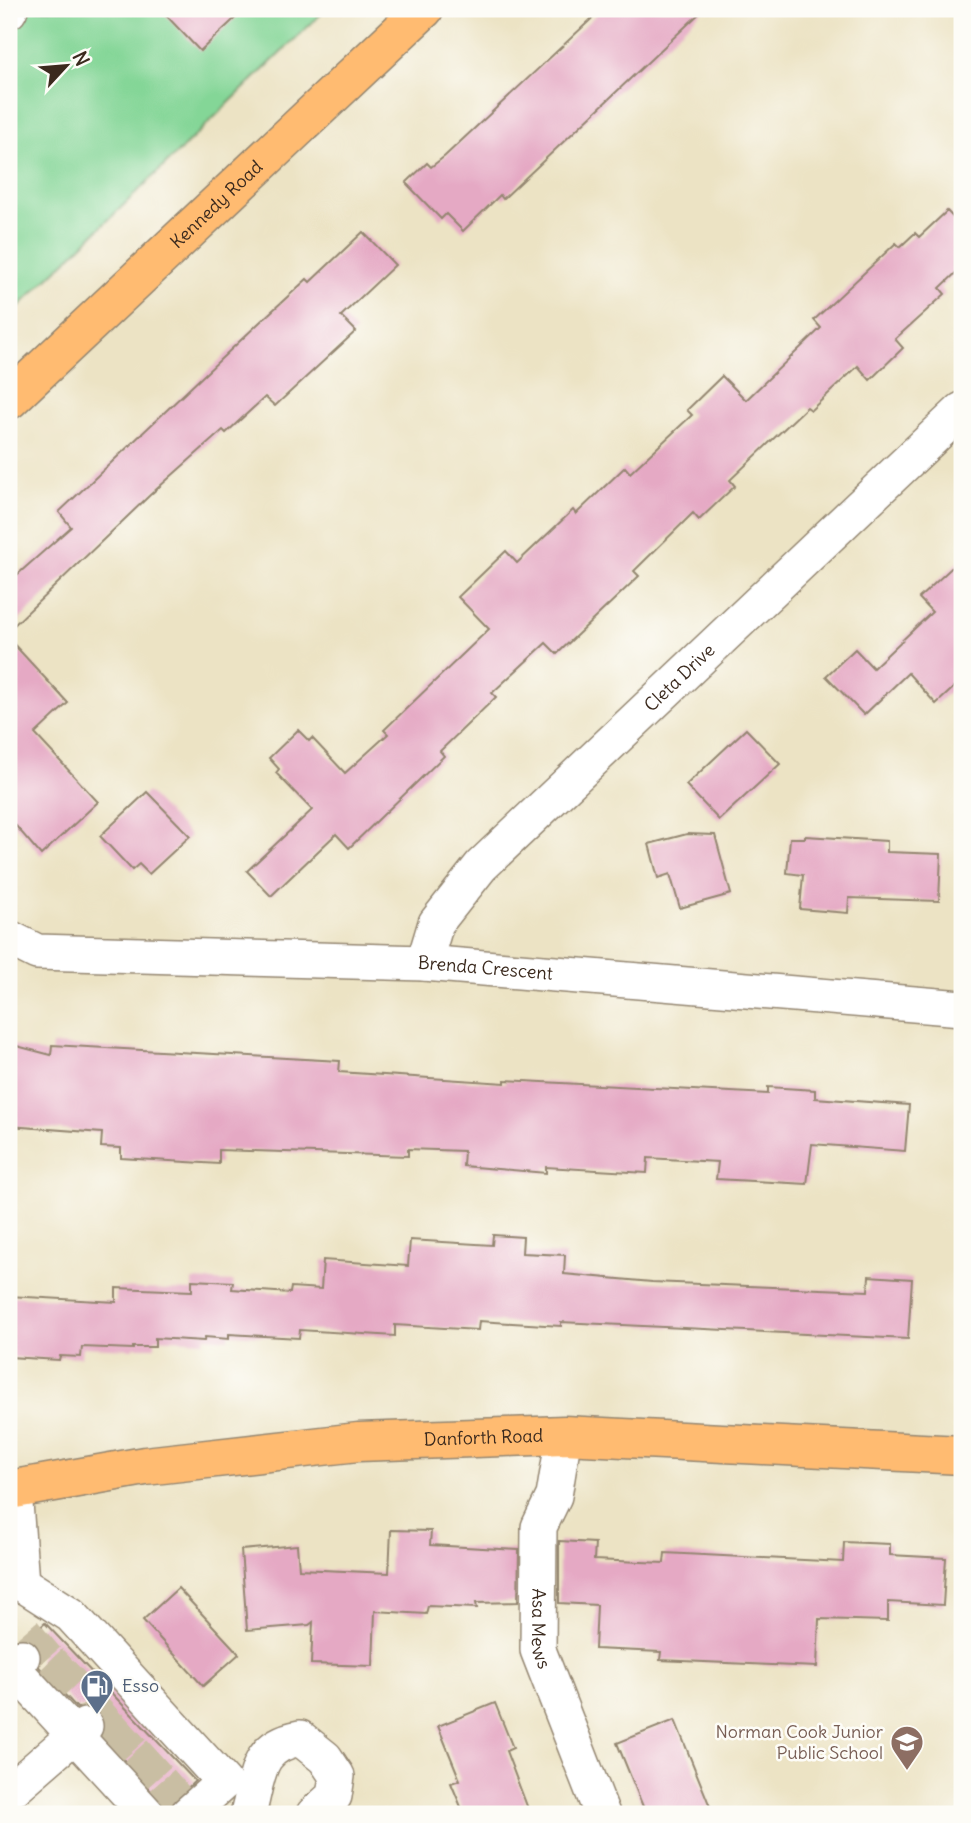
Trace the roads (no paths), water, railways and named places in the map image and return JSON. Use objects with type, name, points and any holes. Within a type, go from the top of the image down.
[{"type":"main road","name":"Kennedy Road","points":[[9,400],[424,9]]},
{"type":"main road","name":"Danforth Road","points":[[11,1490],[145,1466],[358,1442],[564,1435],[962,1455]]},
{"type":"street","name":"Cleta Drive","points":[[424,963],[436,923],[481,866],[962,410]]},
{"type":"street","name":"Brenda Crescent","points":[[9,938],[37,952],[424,963],[962,1008]]},
{"type":"street","name":"Asa Mews","points":[[564,1435],[554,1496],[538,1527],[538,1650],[602,1814]]},
{"type":"street","points":[[11,1490],[15,1594],[63,1622],[199,1770],[224,1782],[161,1812],[127,1783],[14,1662]]},
{"type":"street","points":[[248,1814],[265,1753],[279,1742],[300,1738],[325,1758],[337,1776],[334,1796],[314,1814]]},
{"type":"street","points":[[9,1793],[91,1743]]},
{"type":"tunnel","points":[[22,1657],[55,1629]]},
{"type":"tunnel","points":[[49,1686],[80,1656]]},
{"type":"tunnel","points":[[85,1726],[118,1697]]},
{"type":"tunnel","points":[[108,1750],[140,1721]]},
{"type":"tunnel","points":[[133,1777],[165,1748]]},
{"type":"tunnel","points":[[159,1806],[192,1777]]},
{"type":"place","name":"Esso","points":[[97,1716]]},
{"type":"place","name":"Norman Cook Junior Public School","points":[[907,1772]]}]
